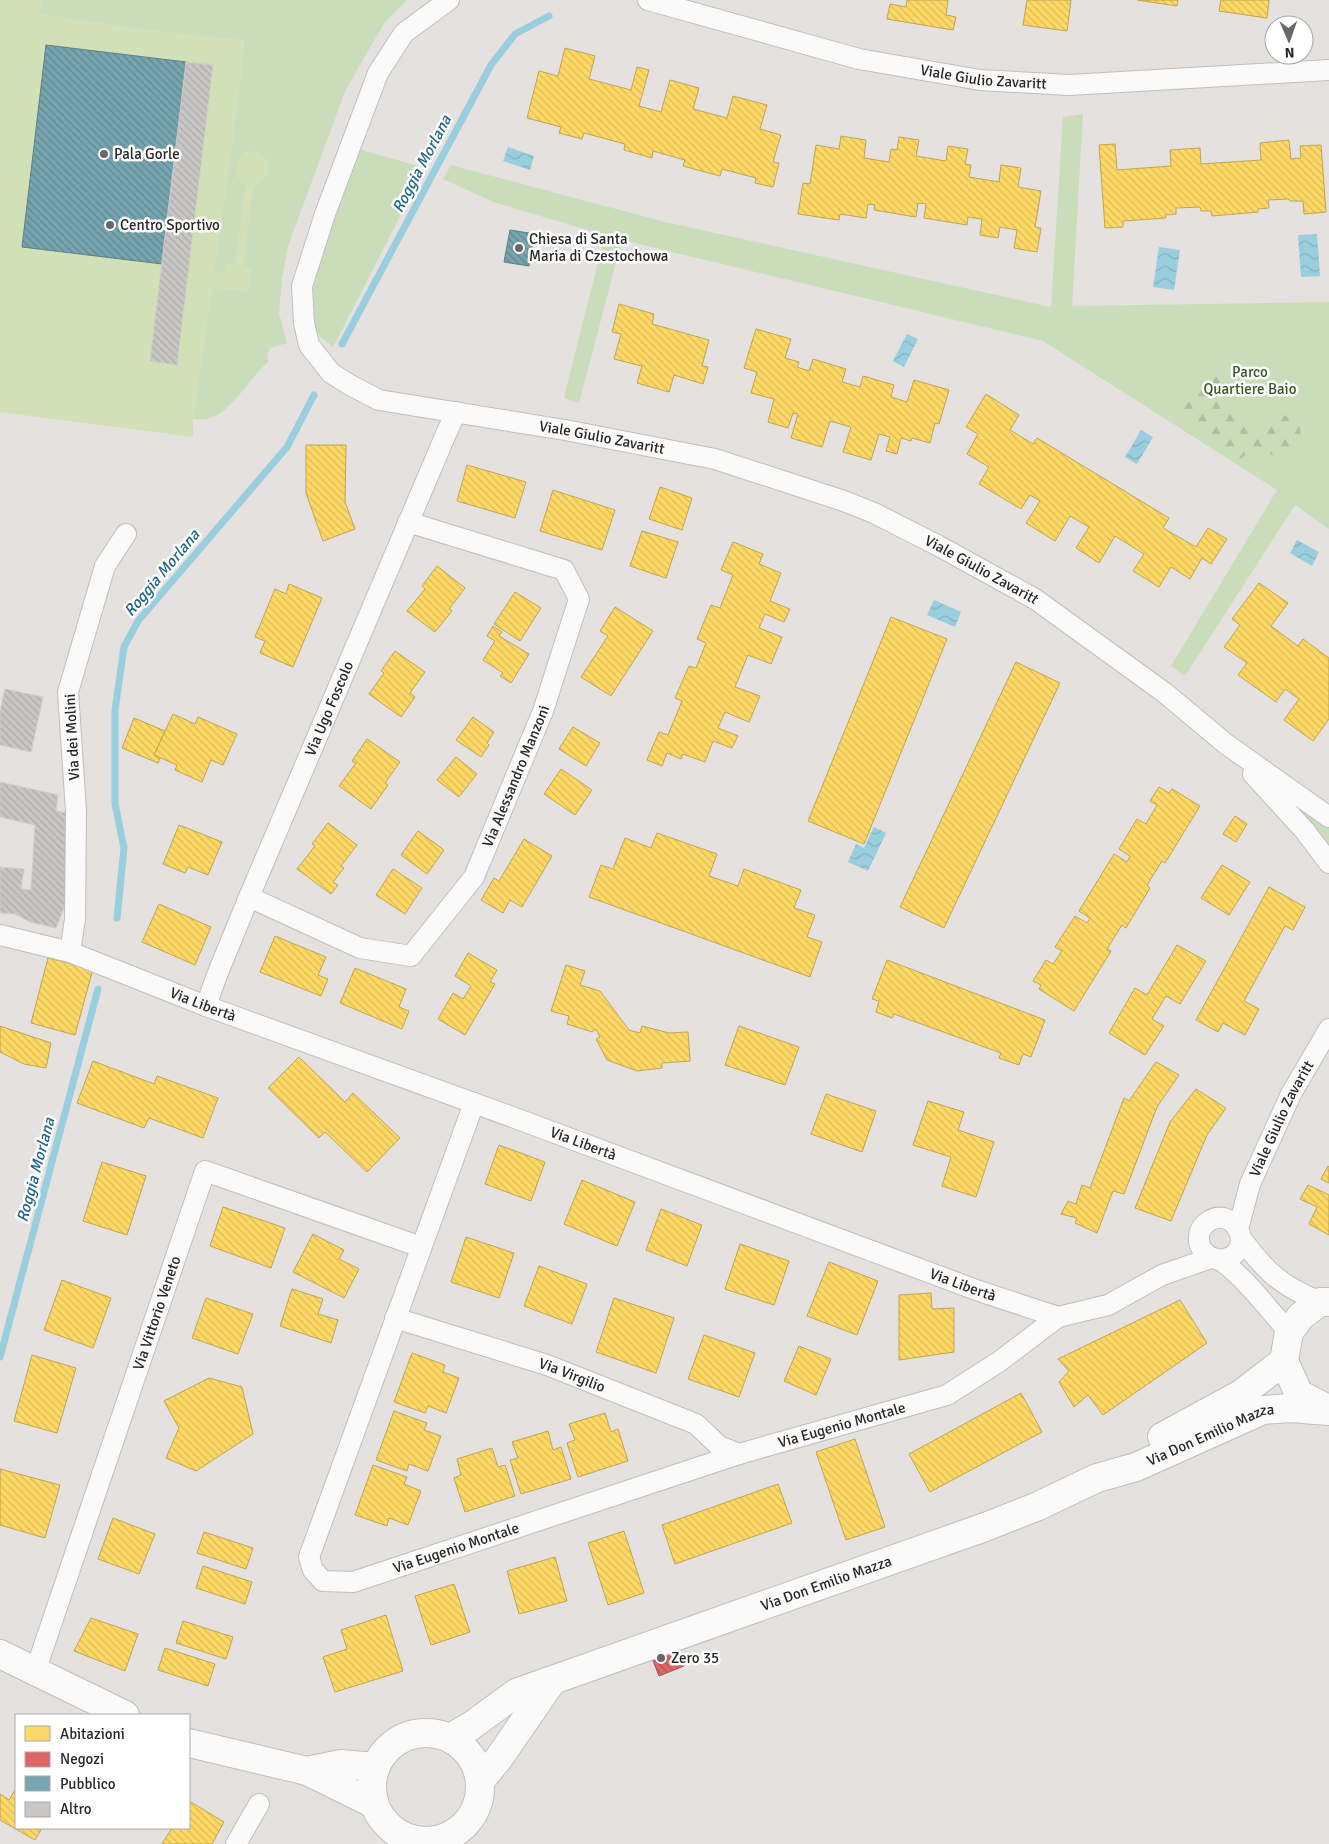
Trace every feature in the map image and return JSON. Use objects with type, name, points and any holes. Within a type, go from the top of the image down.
[{"type":"street","name":"Viale Giulio Zavaritt","points":[[449,0],[404,33],[378,73],[325,214],[302,286],[304,323],[309,345],[331,373],[379,400],[565,430],[715,459],[844,501],[874,513],[1035,599],[1165,693],[1226,744],[1329,817]]},
{"type":"street","name":"Viale Giulio Zavaritt","points":[[648,0],[859,59],[980,80],[1069,85],[1329,70]]},
{"type":"street","name":"Via Ugo Foscolo","points":[[206,1006],[249,897],[456,412]]},
{"type":"street","name":"Via Alessandro Manzoni","points":[[249,897],[360,948],[411,956],[474,877],[543,711],[579,599],[564,570],[408,522]]},
{"type":"street","name":"Via dei Molini","points":[[70,952],[75,919],[76,811],[68,692],[105,566],[126,534]]},
{"type":"street","name":"Viale Giulio Zavaritt","points":[[1226,744],[1305,831],[1329,862]]},
{"type":"street","name":"Via Libertà","points":[[0,935],[70,952],[206,1006],[970,1287],[1058,1317]]},
{"type":"street","name":"Viale Giulio Zavaritt","points":[[1234,1228],[1250,1184],[1291,1094],[1329,1029]]},
{"type":"street","name":"Via Eugenio Montale","points":[[474,1103],[309,1557],[314,1570],[323,1582],[353,1582],[738,1454],[947,1395],[1000,1361],[1058,1317]]},
{"type":"street","name":"Via Vittorio Veneto","points":[[35,1672],[205,1171],[421,1247]]},
{"type":"street","points":[[1289,1332],[1237,1274],[1204,1253],[1200,1246],[1199,1238],[1200,1231],[1205,1224],[1212,1219],[1234,1228],[1259,1262],[1277,1279],[1295,1291],[1325,1302]]},
{"type":"street","points":[[1058,1317],[1108,1305],[1162,1274],[1232,1256],[1240,1247],[1234,1228]]},
{"type":"street","points":[[1162,1274],[1199,1238]]},
{"type":"street","points":[[1284,1362],[1289,1332],[1301,1316],[1325,1302]]},
{"type":"street","name":"Via Virgilio","points":[[395,1318],[547,1365],[696,1424],[719,1446],[738,1454]]},
{"type":"street","name":"Via Don Emilio Mazza","points":[[1097,1478],[1125,1458],[1241,1394],[1284,1362],[1299,1394],[1329,1410]]},
{"type":"street","name":"Via Don Emilio Mazza","points":[[450,1738],[471,1726],[516,1693],[985,1527],[1036,1507],[1097,1478],[1136,1467],[1263,1410],[1290,1408],[1329,1410]]},
{"type":"street","points":[[0,1654],[123,1714]]},
{"type":"street","points":[[480,1780],[499,1758],[552,1681]]},
{"type":"street","points":[[190,1743],[307,1771],[397,1833],[412,1840],[429,1841],[442,1841],[461,1828],[472,1815],[479,1798],[480,1780],[470,1755],[450,1738],[428,1733],[406,1736],[393,1743],[382,1754],[375,1767],[372,1785],[384,1823]]},
{"type":"street","points":[[307,1771],[342,1764],[375,1767]]},
{"type":"street","points":[[236,1844],[259,1804]]},
{"type":"green space","name":"Centro Sportivo","points":[[0,0],[41,0],[39,14],[138,29],[244,40],[237,107],[214,273],[225,274],[226,264],[235,266],[246,186],[238,178],[236,170],[240,157],[243,152],[257,151],[267,160],[269,169],[264,180],[253,186],[243,265],[251,268],[248,292],[212,288],[193,419],[193,437],[0,412]]},
{"type":"green space","points":[[41,0],[407,0],[385,22],[346,89],[288,246],[282,278],[279,313],[287,343],[270,348],[267,355],[268,362],[235,400],[216,415],[205,419],[193,419],[212,287],[248,291],[243,265],[253,186],[257,185],[246,185],[235,267],[226,274],[214,273],[237,107],[244,41],[138,29],[39,14]]},
{"type":"green space","name":"Parco Quartiere Baio","points":[[1083,114],[1072,306],[1329,302],[1329,529],[1295,505],[1185,676],[1171,666],[1277,490],[1043,341],[622,240],[579,403],[564,398],[605,235],[496,203],[443,179],[451,165],[665,222],[1051,307],[1063,117]]},
{"type":"green space","points":[[358,149],[425,168],[333,347],[320,336],[311,323],[310,287]]},
{"type":"green space","points":[[1217,376],[1234,383],[1239,400],[1239,414],[1257,426],[1268,414],[1280,419],[1290,412],[1299,421],[1302,445],[1288,457],[1268,454],[1260,449],[1252,450],[1239,460],[1220,445],[1192,428],[1181,410],[1187,390]]},
{"type":"green space","points":[[1290,796],[1329,826],[1329,847],[1293,806]]},
{"type":"water","points":[[508,147],[534,156],[530,170],[503,161]]},
{"type":"water","points":[[1317,234],[1320,276],[1301,277],[1298,235]]},
{"type":"water","points":[[1159,247],[1180,250],[1174,290],[1153,287]]},
{"type":"water","points":[[907,334],[918,339],[904,367],[893,361]]},
{"type":"water","points":[[1141,430],[1153,437],[1137,464],[1125,457]]},
{"type":"water","points":[[1297,540],[1319,552],[1312,566],[1290,553]]},
{"type":"water","points":[[934,600],[961,612],[955,627],[927,615]]},
{"type":"water","points":[[874,827],[886,833],[868,871],[848,862],[856,844],[864,848]]},
{"type":"building: Abitazioni","points":[[907,0],[948,0],[946,15],[956,17],[953,30],[887,19],[890,4],[906,7]]},
{"type":"building: Abitazioni","points":[[1027,0],[1071,0],[1067,31],[1023,25]]},
{"type":"building: Abitazioni","points":[[1137,0],[1178,0],[1177,6]]},
{"type":"building: Abitazioni","points":[[1221,0],[1269,0],[1267,15],[1264,15],[1264,18],[1219,11]]},
{"type":"building: Abitazioni","points":[[565,48],[595,56],[589,79],[631,90],[637,67],[649,70],[639,106],[661,112],[670,80],[699,88],[693,109],[727,118],[733,96],[767,105],[760,129],[781,135],[773,162],[779,163],[773,187],[755,183],[756,178],[722,169],[720,176],[683,166],[685,160],[653,151],[652,158],[624,150],[625,144],[584,133],[582,139],[559,133],[561,127],[527,118],[539,71],[558,76]]},
{"type":"building: Abitazioni","points":[[841,136],[866,140],[864,158],[889,162],[891,149],[897,150],[899,137],[919,140],[916,156],[946,161],[948,146],[968,149],[965,164],[971,165],[969,177],[999,182],[1001,165],[1021,168],[1018,187],[1041,191],[1035,227],[1041,228],[1037,252],[1014,248],[1017,230],[1000,227],[998,238],[980,235],[982,219],[968,217],[967,225],[924,218],[926,204],[918,203],[916,217],[874,210],[875,205],[868,204],[866,218],[840,214],[839,220],[798,214],[803,183],[810,184],[816,145],[839,149]]},
{"type":"building: Abitazioni","points":[[1289,140],[1291,159],[1301,158],[1300,146],[1321,145],[1326,212],[1304,214],[1303,201],[1290,201],[1289,199],[1268,200],[1269,208],[1258,209],[1258,212],[1212,216],[1211,211],[1201,211],[1200,207],[1176,208],[1176,214],[1165,215],[1166,218],[1123,221],[1123,227],[1105,228],[1099,145],[1115,144],[1117,170],[1171,166],[1170,150],[1200,148],[1201,164],[1261,160],[1260,143]]},
{"type":"building: Abitazioni","points":[[619,304],[654,314],[652,324],[709,340],[702,366],[708,367],[703,384],[674,375],[669,392],[637,383],[642,366],[614,359],[621,334],[612,332]]},
{"type":"building: Abitazioni","points":[[756,329],[791,339],[785,358],[799,362],[797,367],[809,371],[813,359],[846,369],[842,382],[860,387],[863,376],[894,385],[891,397],[907,402],[914,380],[949,390],[939,424],[935,423],[930,443],[912,438],[911,441],[901,438],[897,454],[886,451],[890,437],[879,434],[871,460],[843,452],[851,427],[830,421],[822,447],[791,438],[798,414],[793,413],[788,428],[768,422],[774,399],[751,393],[757,372],[744,368]]},
{"type":"building: Abitazioni","points":[[986,394],[1019,415],[1010,430],[1033,444],[1037,438],[1169,518],[1163,528],[1196,547],[1208,528],[1227,539],[1211,564],[1202,558],[1190,579],[1171,567],[1159,587],[1133,571],[1144,554],[1115,536],[1099,563],[1076,548],[1089,527],[1070,516],[1055,541],[1026,523],[1040,501],[1030,495],[1021,509],[979,484],[989,467],[967,454],[978,434],[966,427]]},
{"type":"building: Abitazioni","points":[[306,445],[346,445],[345,502],[355,529],[323,541],[306,493]]},
{"type":"building: Abitazioni","points":[[467,465],[526,482],[515,518],[457,501]]},
{"type":"building: Abitazioni","points":[[660,487],[692,498],[682,530],[649,519]]},
{"type":"building: Abitazioni","points":[[553,490],[615,510],[602,550],[540,531]]},
{"type":"building: Abitazioni","points":[[642,531],[678,542],[666,578],[630,566]]},
{"type":"building: Abitazioni","points":[[733,542],[763,554],[759,564],[781,573],[770,601],[790,609],[784,622],[765,614],[759,628],[782,637],[771,664],[748,655],[735,687],[760,696],[749,722],[725,712],[718,728],[738,736],[732,748],[713,741],[705,762],[683,754],[681,759],[667,753],[662,766],[647,760],[659,732],[668,735],[682,701],[675,698],[689,666],[696,668],[706,643],[697,639],[711,605],[720,608],[733,575],[721,570]]},
{"type":"building: Abitazioni","points":[[437,566],[465,588],[449,609],[452,611],[435,632],[407,611],[425,589],[422,586]]},
{"type":"building: Abitazioni","points":[[1259,583],[1288,603],[1271,626],[1298,646],[1303,639],[1329,658],[1329,719],[1313,741],[1284,720],[1299,699],[1285,689],[1276,702],[1238,675],[1247,663],[1224,647],[1240,625],[1232,619]]},
{"type":"building: Abitazioni","points":[[289,584],[322,598],[293,667],[260,653],[265,641],[255,637],[275,589],[286,594]]},
{"type":"building: Abitazioni","points":[[515,592],[541,608],[520,641],[494,624]]},
{"type":"building: Abitazioni","points":[[615,607],[653,631],[611,696],[581,677],[608,636],[600,631]]},
{"type":"building: Abitazioni","points":[[891,617],[947,639],[864,844],[808,821]]},
{"type":"building: Abitazioni","points":[[493,626],[502,632],[499,636],[529,654],[511,683],[500,676],[503,673],[483,660],[495,641],[487,636]]},
{"type":"building: Abitazioni","points":[[395,651],[425,672],[410,693],[415,697],[401,717],[369,694],[384,673],[381,671]]},
{"type":"building: Abitazioni","points":[[1016,662],[1060,683],[944,928],[900,907]]},
{"type":"building: Abitazioni","points":[[173,714],[195,724],[198,717],[237,734],[223,765],[211,760],[202,782],[175,770],[177,765],[154,755]]},
{"type":"building: Abitazioni","points":[[473,717],[494,732],[487,743],[489,745],[481,757],[456,740]]},
{"type":"building: Abitazioni","points":[[134,718],[165,731],[154,755],[160,758],[158,763],[122,748]]},
{"type":"building: Abitazioni","points":[[573,727],[600,743],[586,766],[559,749]]},
{"type":"building: Abitazioni","points":[[367,739],[400,762],[385,783],[388,785],[371,809],[339,786],[356,763],[352,761]]},
{"type":"building: Abitazioni","points":[[456,757],[477,774],[459,797],[437,780]]},
{"type":"building: Abitazioni","points":[[561,769],[592,790],[575,815],[544,794]]},
{"type":"building: Abitazioni","points":[[1159,787],[1169,793],[1172,789],[1200,806],[1165,863],[1162,861],[1147,885],[1150,888],[1126,928],[1122,925],[1107,949],[1111,951],[1074,1011],[1039,989],[1041,985],[1033,981],[1046,960],[1053,964],[1062,951],[1055,947],[1075,916],[1087,923],[1090,918],[1079,911],[1114,854],[1127,862],[1130,856],[1119,849],[1137,819],[1146,824],[1157,805],[1150,801]]},
{"type":"building: Abitazioni","points":[[1235,816],[1247,824],[1236,842],[1223,834]]},
{"type":"building: Abitazioni","points":[[328,823],[357,845],[341,866],[344,868],[333,882],[338,885],[331,894],[297,869],[315,846],[312,844]]},
{"type":"building: Abitazioni","points":[[179,825],[222,842],[208,875],[188,867],[185,873],[163,864]]},
{"type":"building: Abitazioni","points":[[418,831],[444,850],[427,874],[401,855]]},
{"type":"building: Abitazioni","points":[[657,833],[717,854],[709,876],[738,886],[744,869],[801,890],[794,908],[815,915],[807,937],[822,942],[810,977],[589,897],[601,865],[613,869],[625,838],[651,848]]},
{"type":"building: Abitazioni","points":[[524,839],[552,856],[522,907],[510,900],[503,913],[481,900],[494,878],[499,881]]},
{"type":"building: Abitazioni","points":[[1222,865],[1250,882],[1229,915],[1201,898]]},
{"type":"building: Abitazioni","points":[[393,869],[422,888],[405,914],[376,895]]},
{"type":"building: Abitazioni","points":[[1269,887],[1305,907],[1293,930],[1285,926],[1244,1001],[1259,1009],[1245,1035],[1223,1023],[1218,1032],[1196,1020]]},
{"type":"building: Abitazioni","points":[[159,904],[211,927],[195,965],[142,942]]},
{"type":"building: Abitazioni","points":[[275,936],[326,957],[318,975],[328,979],[321,996],[260,972]]},
{"type":"building: Abitazioni","points":[[1177,945],[1206,961],[1180,1004],[1166,996],[1152,1019],[1164,1026],[1145,1055],[1109,1033],[1135,988],[1147,995]]},
{"type":"building: Abitazioni","points":[[468,953],[497,970],[490,982],[495,984],[465,1035],[438,1019],[453,993],[463,999],[471,986],[455,976]]},
{"type":"building: Abitazioni","points":[[48,958],[93,969],[75,1035],[31,1023]]},
{"type":"building: Abitazioni","points":[[887,960],[1045,1020],[1031,1057],[1023,1054],[1019,1065],[999,1058],[1001,1053],[894,1014],[892,1018],[876,1012],[879,1001],[872,999]]},
{"type":"building: Abitazioni","points":[[566,965],[585,971],[580,985],[600,991],[629,1030],[640,1033],[642,1026],[669,1033],[688,1032],[690,1061],[662,1063],[662,1068],[637,1071],[607,1060],[596,1039],[600,1037],[596,1029],[592,1032],[567,1024],[569,1016],[551,1011]]},
{"type":"building: Abitazioni","points":[[355,968],[406,989],[399,1007],[409,1011],[402,1029],[340,1003]]},
{"type":"building: Abitazioni","points":[[0,1026],[51,1043],[46,1068],[24,1064],[0,1052]]},
{"type":"building: Abitazioni","points":[[739,1026],[799,1047],[785,1085],[725,1065]]},
{"type":"building: Abitazioni","points":[[299,1057],[345,1102],[353,1093],[400,1138],[367,1172],[325,1132],[319,1138],[268,1088]]},
{"type":"building: Abitazioni","points":[[93,1061],[154,1084],[157,1076],[218,1098],[203,1138],[149,1118],[144,1128],[77,1103]]},
{"type":"building: Abitazioni","points":[[1156,1062],[1179,1075],[1157,1107],[1124,1194],[1113,1191],[1097,1233],[1075,1223],[1077,1218],[1061,1214],[1068,1201],[1076,1204],[1082,1185],[1090,1188],[1124,1098],[1129,1101]]},
{"type":"building: Abitazioni","points":[[1196,1089],[1226,1108],[1207,1135],[1171,1221],[1135,1208],[1170,1122]]},
{"type":"building: Abitazioni","points":[[826,1094],[876,1111],[862,1152],[811,1134]]},
{"type":"building: Abitazioni","points":[[928,1101],[964,1112],[958,1130],[994,1142],[976,1197],[942,1186],[951,1157],[913,1145]]},
{"type":"building: Abitazioni","points":[[499,1145],[545,1162],[531,1201],[485,1184]]},
{"type":"building: Abitazioni","points":[[102,1162],[146,1176],[127,1235],[83,1221]]},
{"type":"building: Abitazioni","points":[[1329,1167],[1329,1183],[1321,1179]]},
{"type":"building: Abitazioni","points":[[582,1180],[635,1202],[617,1246],[564,1224]]},
{"type":"building: Abitazioni","points":[[1308,1185],[1329,1195],[1329,1235],[1309,1224],[1317,1207],[1300,1199]]},
{"type":"building: Abitazioni","points":[[223,1207],[285,1228],[271,1268],[210,1246]]},
{"type":"building: Abitazioni","points":[[661,1209],[702,1225],[687,1266],[646,1250]]},
{"type":"building: Abitazioni","points":[[313,1234],[344,1250],[339,1259],[359,1269],[344,1298],[293,1272]]},
{"type":"building: Abitazioni","points":[[466,1237],[514,1253],[499,1298],[451,1282]]},
{"type":"building: Abitazioni","points":[[740,1244],[789,1261],[774,1305],[725,1289]]},
{"type":"building: Abitazioni","points":[[829,1262],[878,1281],[857,1335],[807,1316]]},
{"type":"building: Abitazioni","points":[[539,1266],[587,1284],[572,1324],[524,1306]]},
{"type":"building: Abitazioni","points":[[62,1280],[111,1298],[93,1348],[44,1330]]},
{"type":"building: Abitazioni","points":[[292,1289],[323,1299],[318,1314],[338,1320],[331,1343],[280,1326]]},
{"type":"building: Abitazioni","points":[[931,1293],[932,1309],[954,1308],[954,1352],[899,1360],[899,1295]]},
{"type":"building: Abitazioni","points":[[206,1298],[253,1314],[238,1354],[192,1338]]},
{"type":"building: Abitazioni","points":[[614,1298],[674,1318],[656,1373],[596,1352]]},
{"type":"building: Abitazioni","points":[[1180,1300],[1207,1343],[1103,1415],[1088,1395],[1074,1407],[1059,1382],[1069,1371],[1058,1359]]},
{"type":"building: Abitazioni","points":[[704,1335],[755,1353],[739,1397],[688,1379]]},
{"type":"building: Abitazioni","points":[[799,1346],[831,1359],[816,1395],[784,1381]]},
{"type":"building: Abitazioni","points":[[412,1353],[445,1365],[443,1372],[459,1378],[446,1413],[428,1406],[425,1413],[394,1402]]},
{"type":"building: Abitazioni","points":[[32,1355],[76,1368],[57,1433],[14,1421]]},
{"type":"building: Abitazioni","points":[[209,1378],[242,1387],[253,1434],[196,1471],[166,1458],[179,1428],[164,1401]]},
{"type":"building: Abitazioni","points":[[1021,1393],[1042,1432],[930,1492],[909,1454]]},
{"type":"building: Abitazioni","points":[[394,1411],[427,1423],[424,1430],[441,1436],[428,1471],[409,1464],[407,1471],[376,1460]]},
{"type":"building: Abitazioni","points":[[605,1413],[611,1432],[618,1429],[628,1461],[578,1477],[567,1443],[575,1440],[569,1424]]},
{"type":"building: Abitazioni","points":[[548,1431],[553,1450],[561,1447],[571,1479],[521,1494],[510,1460],[518,1458],[512,1442]]},
{"type":"building: Abitazioni","points":[[855,1439],[885,1527],[846,1540],[816,1452]]},
{"type":"building: Abitazioni","points":[[492,1448],[498,1467],[505,1465],[515,1496],[465,1512],[454,1478],[461,1475],[457,1459]]},
{"type":"building: Abitazioni","points":[[373,1465],[407,1477],[404,1484],[421,1491],[408,1525],[389,1518],[387,1526],[355,1515]]},
{"type":"building: Abitazioni","points":[[0,1469],[60,1485],[45,1538],[0,1525]]},
{"type":"building: Abitazioni","points":[[778,1484],[792,1523],[675,1564],[662,1525]]},
{"type":"building: Abitazioni","points":[[113,1518],[155,1534],[139,1574],[98,1559]]},
{"type":"building: Abitazioni","points":[[624,1531],[644,1593],[608,1605],[588,1543]]},
{"type":"building: Abitazioni","points":[[204,1532],[253,1548],[246,1569],[197,1553]]},
{"type":"building: Abitazioni","points":[[555,1557],[567,1601],[519,1614],[507,1571]]},
{"type":"building: Abitazioni","points":[[203,1566],[252,1582],[245,1604],[196,1588]]},
{"type":"building: Abitazioni","points":[[454,1584],[470,1632],[431,1645],[415,1596]]},
{"type":"building: Abitazioni","points":[[386,1615],[403,1671],[335,1692],[323,1657],[347,1649],[341,1630]]},
{"type":"building: Abitazioni","points":[[91,1618],[138,1634],[125,1671],[74,1651]]},
{"type":"building: Abitazioni","points":[[183,1621],[233,1637],[226,1659],[176,1643]]},
{"type":"building: Abitazioni","points":[[165,1648],[215,1664],[208,1686],[158,1670]]},
{"type":"building: Abitazioni","points":[[15,1790],[15,1829],[0,1820],[0,1794],[9,1800]]},
{"type":"building: Abitazioni","points":[[190,1802],[224,1822],[212,1844],[162,1844],[171,1829],[190,1829]]},
{"type":"building: Abitazioni","points":[[16,1829],[41,1829],[35,1840]]},
{"type":"building: Negozi","points":[[674,1643],[684,1666],[659,1676],[650,1653]]},
{"type":"building: Pubblico","name":"Pala Gorle","points":[[46,45],[186,62],[162,264],[22,247]]},
{"type":"building: Pubblico","name":"Chiesa di Santa Maria di Czestochowa","points":[[510,230],[535,234],[529,266],[504,262]]},
{"type":"building: Altro","points":[[186,62],[213,65],[177,365],[150,361]]},
{"type":"building: Altro","points":[[5,689],[43,697],[31,752],[0,745],[0,711]]},
{"type":"building: Altro","points":[[0,782],[58,795],[56,811],[71,814],[67,900],[56,928],[30,922],[15,914],[0,913],[0,867],[24,869],[21,889],[31,890],[35,825],[0,817]]},
{"type":"waterway","name":"Roggia Morlana","points":[[342,344],[491,65],[515,34],[549,16]]},
{"type":"waterway","name":"Roggia Morlana","points":[[117,918],[124,848],[115,804],[115,710],[124,647],[138,621],[287,447],[314,395]]},
{"type":"waterway","name":"Roggia Morlana","points":[[0,1357],[98,989]]},
{"type":"place","name":"Pala Gorle","points":[[104,154]]},
{"type":"place","name":"Centro Sportivo","points":[[110,225]]},
{"type":"place","name":"Chiesa di Santa Maria di Czestochowa","points":[[519,248]]},
{"type":"place","name":"Zero 35","points":[[661,1658]]}]
